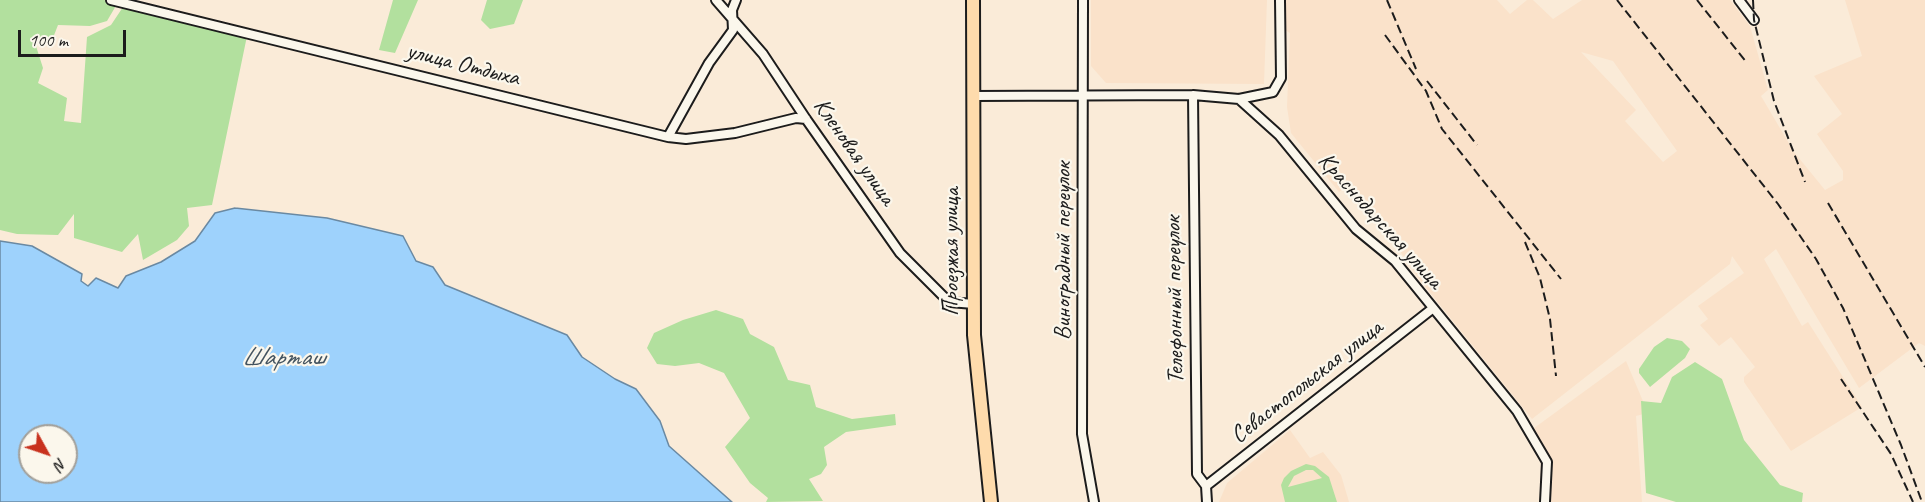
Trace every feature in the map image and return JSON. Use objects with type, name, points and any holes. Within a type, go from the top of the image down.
[{"type":"main road","name":"Проезжая улица","points":[[973,0],[974,335],[991,502]]},
{"type":"street","name":"улица Отдыха","points":[[111,0],[668,137],[686,138],[735,133],[796,118],[806,119]]},
{"type":"street","name":"Кленовая улица","points":[[716,0],[764,54],[806,119],[900,253],[949,302],[974,304]]},
{"type":"street","points":[[668,137],[708,63],[733,30],[732,10],[736,0]]},
{"type":"street","name":"Виноградный переулок","points":[[1083,0],[1082,434],[1094,502]]},
{"type":"street","points":[[973,96],[1193,95],[1239,99],[1273,92],[1281,78],[1280,0]]},
{"type":"street","points":[[1739,0],[1754,20]]},
{"type":"street","name":"Телефонный переулок","points":[[1193,95],[1197,474],[1206,486],[1207,502]]},
{"type":"street","name":"Краснодарская улица","points":[[1239,99],[1279,135],[1356,229],[1395,261],[1517,411],[1547,462],[1548,484],[1545,502]]},
{"type":"street","name":"Севастопольская улица","points":[[1206,486],[1432,309]]},
{"type":"shaded area","points":[[1091,0],[1267,0],[1264,84],[1106,83],[1091,66]]},
{"type":"shaded area","points":[[1285,0],[1497,0],[1510,14],[1527,0],[1533,0],[1553,19],[1582,0],[1730,0],[1750,26],[1768,90],[1761,96],[1794,152],[1825,190],[1843,180],[1843,171],[1817,134],[1842,114],[1814,76],[1862,56],[1845,0],[1925,0],[1925,346],[1919,343],[1859,388],[1776,249],[1764,259],[1802,326],[1808,322],[1862,407],[1791,451],[1744,382],[1744,377],[1755,367],[1731,337],[1719,346],[1700,325],[1708,319],[1698,306],[1744,273],[1732,256],[1730,264],[1532,419],[1423,284],[1351,182],[1339,192],[1291,133],[1287,107],[1290,33],[1285,30]],"holes":[[[1581,52],[1613,61],[1677,151],[1663,162],[1625,121],[1636,110]]]},
{"type":"shaded area","points":[[1626,361],[1648,413],[1636,416],[1642,502],[1549,502],[1552,462],[1530,431]]},
{"type":"shaded area","points":[[1290,430],[1310,458],[1323,452],[1341,475],[1349,502],[1219,502],[1227,483]]},
{"type":"green space","points":[[0,0],[104,0],[117,4],[107,21],[90,26],[58,25],[51,43],[35,43],[43,68],[38,83],[67,98],[64,121],[81,123],[87,37],[111,25],[123,7],[247,36],[212,205],[187,208],[189,226],[177,240],[143,260],[138,234],[122,252],[74,238],[74,214],[58,235],[17,234],[0,230]]},
{"type":"green space","points":[[393,0],[418,0],[395,53],[379,50]]},
{"type":"green space","points":[[487,0],[523,0],[514,24],[490,29],[481,20]]},
{"type":"green space","points":[[716,310],[743,319],[750,334],[774,347],[788,380],[810,385],[816,407],[852,419],[895,414],[896,425],[846,432],[824,447],[827,465],[821,474],[809,479],[823,501],[766,502],[768,498],[750,483],[725,447],[750,418],[724,373],[699,363],[675,366],[657,364],[647,348],[654,333],[683,320]]},
{"type":"green space","points":[[1667,338],[1682,341],[1690,349],[1685,358],[1650,387],[1639,373],[1639,369],[1654,347]]},
{"type":"green space","points":[[1695,362],[1722,379],[1744,440],[1780,485],[1803,493],[1802,502],[1676,502],[1646,493],[1641,401],[1661,403],[1672,377]]},
{"type":"green space","points":[[1306,464],[1315,466],[1329,477],[1337,502],[1285,502],[1281,485],[1291,471]],"holes":[[[1306,470],[1313,470],[1322,478],[1288,487],[1294,476]]]},
{"type":"water","name":"Шарташ","points":[[235,208],[327,218],[403,236],[416,261],[433,267],[445,285],[567,335],[582,357],[615,379],[636,389],[660,421],[669,446],[732,502],[0,502],[0,241],[32,246],[82,274],[81,281],[88,286],[96,278],[118,288],[126,276],[161,262],[195,241],[215,213]]},
{"type":"railway","points":[[1387,0],[1416,69]]},
{"type":"railway","points":[[1617,0],[1778,204],[1816,259],[1843,308],[1901,445],[1922,502]]},
{"type":"railway","points":[[1697,0],[1747,63]]},
{"type":"railway","points":[[1753,0],[1754,20],[1774,101],[1805,182]]},
{"type":"railway","points":[[1385,35],[1426,91],[1442,129],[1561,279]]},
{"type":"railway","points":[[1427,81],[1477,145]]},
{"type":"railway","points":[[1828,203],[1925,367]]},
{"type":"railway","points":[[1525,242],[1540,278],[1550,319],[1556,376]]},
{"type":"railway","points":[[1841,379],[1891,454],[1913,502]]}]
